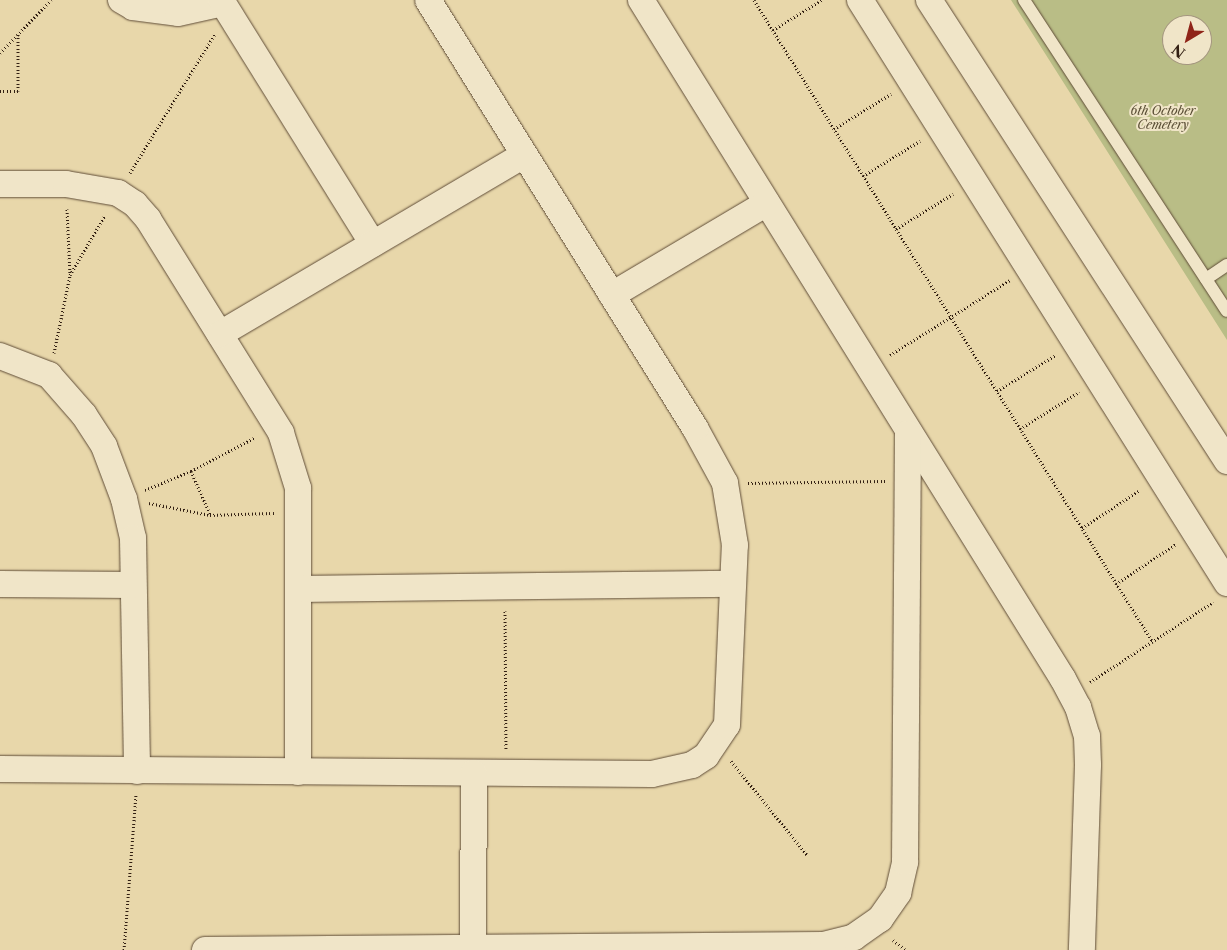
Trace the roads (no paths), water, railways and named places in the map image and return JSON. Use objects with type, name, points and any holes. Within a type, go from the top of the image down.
[{"type":"street","points":[[121,0],[133,6],[178,13],[224,5],[373,244]]},
{"type":"street","points":[[0,769],[652,774],[692,765],[706,756],[716,743],[726,725],[735,545],[725,483],[695,428],[428,0]]},
{"type":"street","points":[[641,0],[908,434],[1071,694],[1087,736],[1088,765],[1082,950]]},
{"type":"street","points":[[860,0],[1195,532],[1223,590]]},
{"type":"street","points":[[929,0],[1227,461]]},
{"type":"street","points":[[220,334],[524,155]]},
{"type":"street","points":[[0,184],[66,184],[118,193],[135,204],[148,219],[277,426],[291,460],[298,488],[298,772]]},
{"type":"street","points":[[612,295],[766,203]]},
{"type":"street","points":[[0,356],[49,376],[84,415],[104,446],[124,498],[133,538],[137,771]]},
{"type":"street","points":[[205,950],[822,945],[854,938],[880,920],[898,893],[905,862],[908,434]]},
{"type":"street","points":[[0,584],[133,585]]},
{"type":"street","points":[[298,589],[733,584]]},
{"type":"street","points":[[474,773],[474,948]]},
{"type":"lane","points":[[1024,0],[1227,311]]},
{"type":"lane","points":[[1206,279],[1227,265]]},
{"type":"park label","name":"6th October Cemetery","points":[[1163,118]]}]
